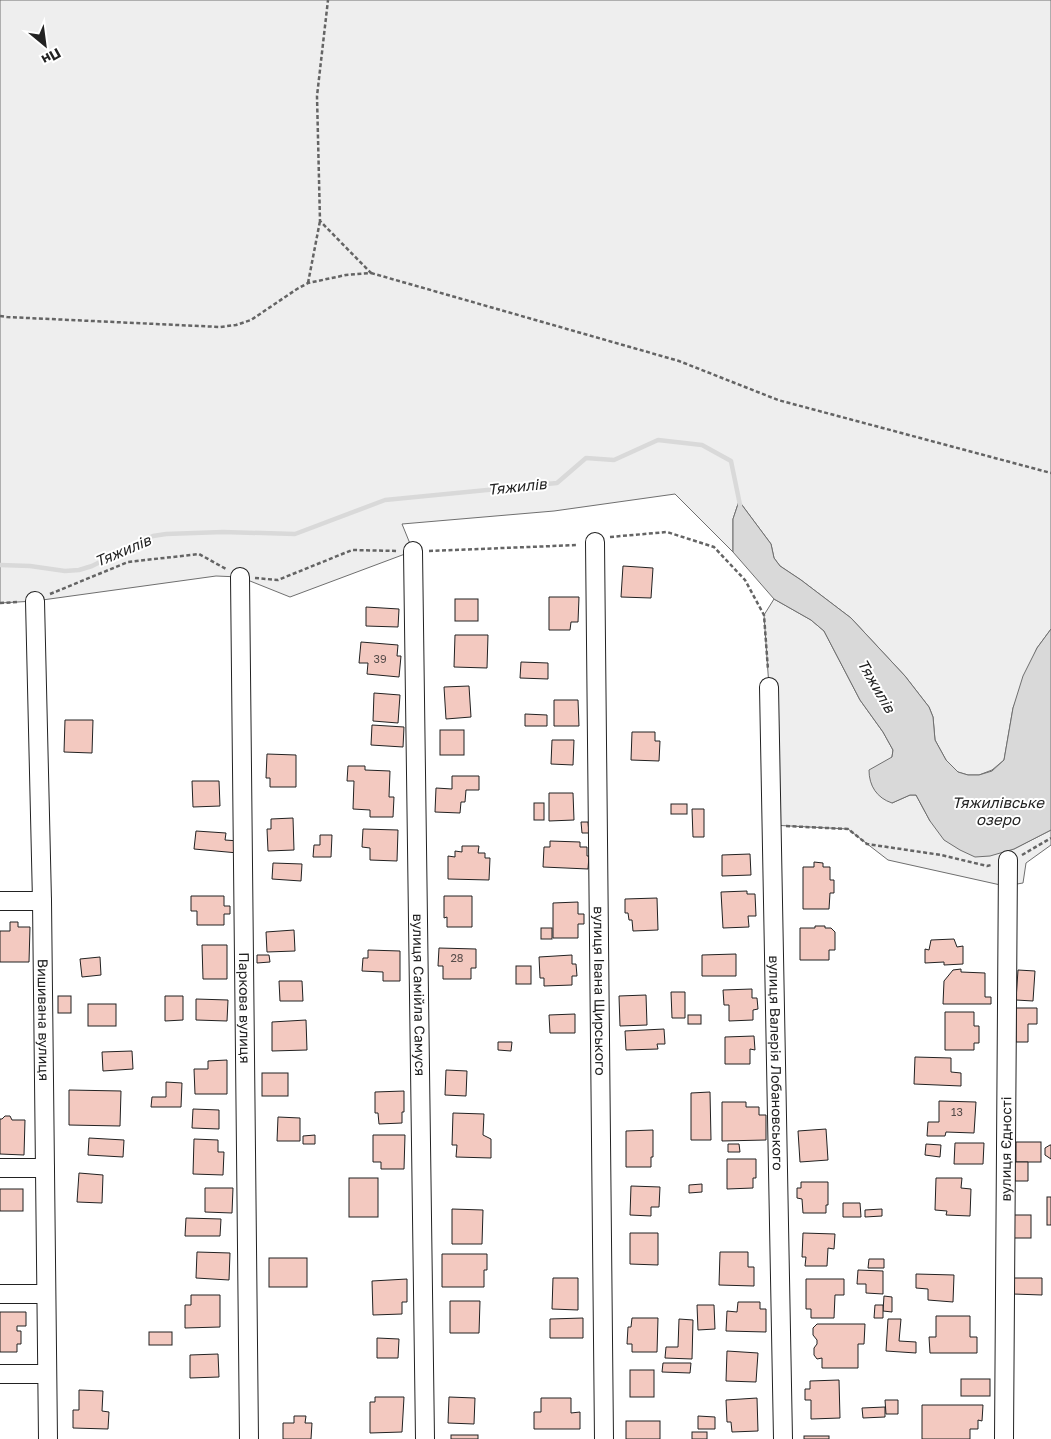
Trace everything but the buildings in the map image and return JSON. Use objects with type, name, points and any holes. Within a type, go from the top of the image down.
[{"type":"street","name":"вулиця Івана Щирського","points":[[595,542],[604,1439]]},
{"type":"street","name":"вулиця Самійла Самуся","points":[[413,552],[425,1439]]},
{"type":"street","name":"Паркова вулиця","points":[[240,577],[249,1439]]},
{"type":"street","name":"Вишивана вулиця","points":[[35,601],[42,901],[48,1439]]},
{"type":"street","name":"вулиця Валерія Лобановського","points":[[769,687],[783,1439]]},
{"type":"street","name":"вулиця Єдності","points":[[1004,1439],[1008,860]]},
{"type":"street","points":[[0,901],[42,901]]},
{"type":"street","points":[[0,1168],[45,1168]]},
{"type":"street","points":[[0,1294],[46,1294]]},
{"type":"street","points":[[0,1374],[47,1374]]},
{"type":"path","points":[[308,283],[320,221],[317,96],[328,0]]},
{"type":"path","points":[[320,221],[371,273]]},
{"type":"path","points":[[0,316],[220,327],[236,325],[251,320],[296,289],[308,283],[346,275],[371,273],[679,361],[778,400],[1051,473]]},
{"type":"path","points":[[35,601],[128,562],[199,554],[240,577],[278,580],[352,550],[413,552],[585,544],[615,536],[667,532],[714,547],[744,580],[764,615],[769,687]]},
{"type":"path","points":[[771,825],[848,829],[868,844],[987,866],[1018,858],[1051,838]]},
{"type":"shaded area","points":[[0,0],[1051,0],[1051,629],[1037,648],[1013,708],[1004,760],[992,770],[979,775],[968,775],[958,772],[946,760],[935,740],[933,717],[929,707],[905,676],[851,618],[780,566],[774,558],[771,544],[739,501],[733,519],[733,552],[675,494],[554,511],[402,524],[413,551],[290,597],[240,577],[216,576],[35,601],[0,603]]},
{"type":"shaded area","points":[[774,599],[811,620],[824,631],[860,700],[883,732],[893,750],[892,803],[910,795],[916,795],[930,821],[1014,849],[1051,830],[1051,845],[1026,863],[1023,883],[1005,886],[888,860],[848,829],[771,825],[769,687],[764,615]]},
{"type":"water","name":"Тяжилівське озеро","points":[[739,501],[771,544],[774,558],[780,566],[851,618],[905,676],[929,707],[933,717],[935,740],[946,760],[958,772],[968,775],[979,775],[992,771],[1004,760],[1013,708],[1023,676],[1037,648],[1051,629],[1051,830],[1014,849],[990,856],[975,857],[944,840],[930,821],[916,795],[910,795],[892,803],[878,795],[870,781],[869,770],[892,757],[893,750],[883,732],[860,700],[824,631],[811,620],[774,599],[733,552],[733,519]]},
{"type":"waterway","name":"Тяжилів","points":[[0,565],[30,566],[65,571],[79,570],[92,566],[153,536],[166,534],[223,532],[295,534],[385,500],[557,483],[586,458],[614,460],[658,440],[702,445],[731,461],[740,505]]}]
